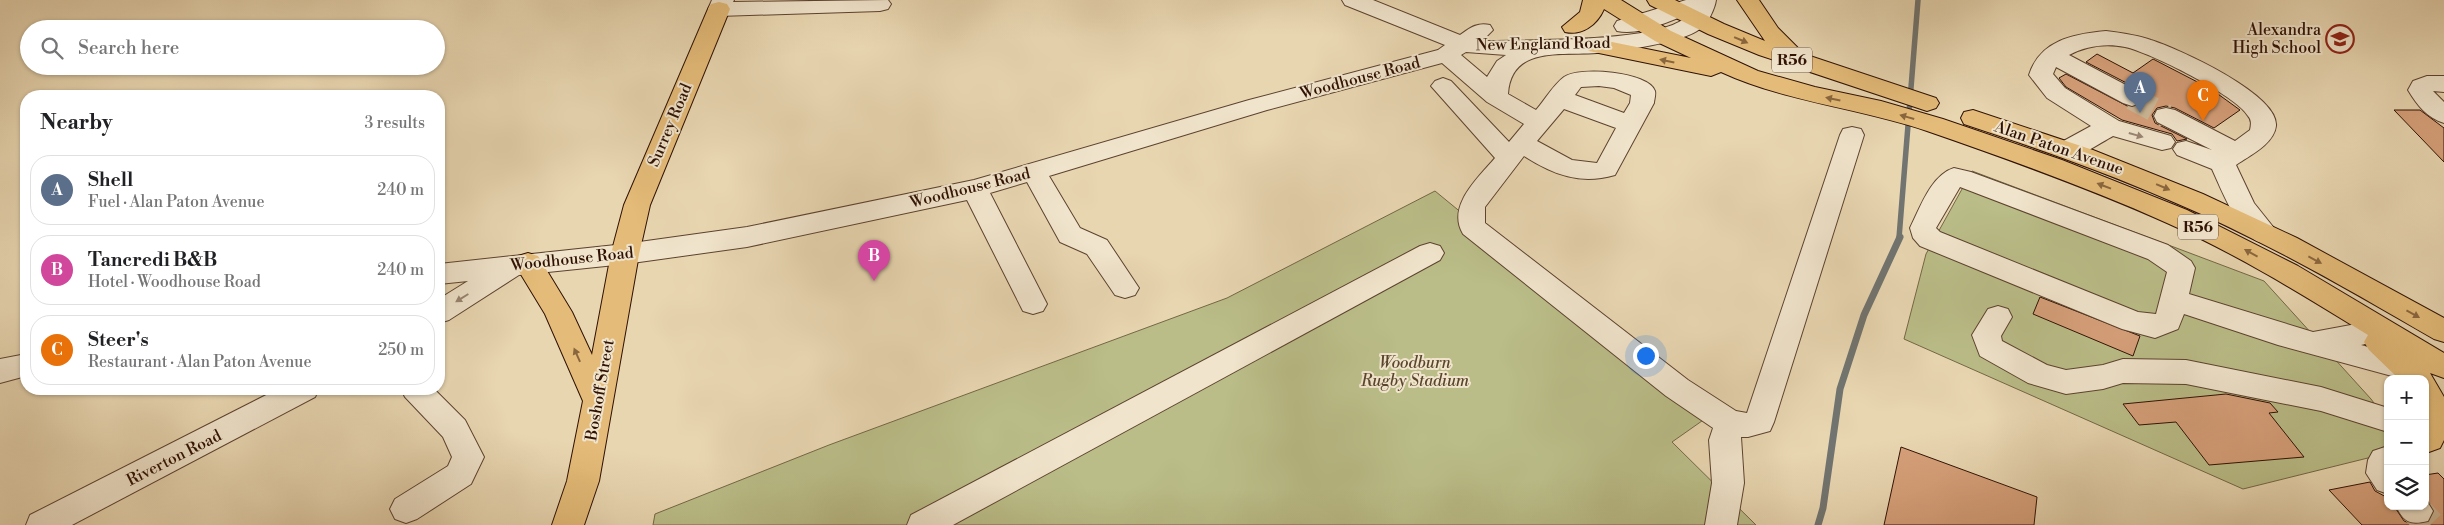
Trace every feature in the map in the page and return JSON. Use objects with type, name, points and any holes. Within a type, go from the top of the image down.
[{"type":"main road","points":[[1574,27],[1585,21],[1592,13],[1594,0]]},
{"type":"main road","points":[[1604,0],[1642,24],[1684,13]]},
{"type":"main road","points":[[1748,0],[1770,33],[1800,63]]},
{"type":"main road","name":"Surrey Road","points":[[625,254],[638,204],[721,5]]},
{"type":"main road","name":"R56","points":[[1684,13],[1885,100],[1935,115]]},
{"type":"main road","name":"R56","points":[[1684,13],[1722,63],[1750,76],[1812,94],[1885,100]]},
{"type":"main road","points":[[1598,46],[1750,76]]},
{"type":"main road","name":"Alan Paton Avenue","points":[[1935,115],[2067,150],[2193,200],[2265,233],[2444,331]]},
{"type":"main road","name":"Alan Paton Avenue","points":[[1935,115],[2114,190],[2234,244],[2444,367]]},
{"type":"main road","name":"Boshoff Street","points":[[568,525],[583,481],[625,254]]},
{"type":"main road","points":[[521,264],[558,312],[597,399]]},
{"type":"main road","points":[[2288,274],[2367,333],[2413,375]]},
{"type":"main road","points":[[2429,397],[2433,413],[2431,442]]},
{"type":"street","name":"New England Road","points":[[1353,0],[1425,30],[1454,50],[1598,46],[1684,13]]},
{"type":"street","points":[[721,5],[880,4]]},
{"type":"street","name":"New England Road","points":[[1425,30],[1608,28],[1642,24],[1684,13]]},
{"type":"street","name":"Woodhouse Road","points":[[445,273],[625,254],[747,237],[975,189],[1258,105],[1454,50],[1482,30]]},
{"type":"street","points":[[2162,142],[2110,128],[2079,109],[2044,81],[2041,75],[2043,67],[2051,55],[2080,41],[2108,36],[2136,42],[2173,57],[2238,94],[2254,106],[2264,121],[2260,135],[2229,158],[2186,149]]},
{"type":"street","points":[[1496,97],[1498,76],[1508,64],[1521,55],[1542,47]]},
{"type":"street","points":[[1454,50],[1496,97],[1540,122]]},
{"type":"street","points":[[2051,55],[2132,98]]},
{"type":"street","points":[[1443,86],[1516,150],[1537,153],[1560,164],[1588,173],[1596,173],[1606,168],[1631,125],[1642,102],[1643,92],[1609,80],[1583,78],[1573,82],[1540,122],[1516,150],[1488,183],[1472,206],[1472,227],[1677,388],[1730,423],[1748,425],[1759,422],[1852,135]]},
{"type":"street","points":[[2444,84],[2427,83],[2421,86],[2420,90],[2426,100],[2444,115]]},
{"type":"street","points":[[1559,98],[1631,125]]},
{"type":"street","points":[[2166,116],[2229,158],[2243,208],[2265,233]]},
{"type":"street","points":[[2067,150],[2110,128]]},
{"type":"street","points":[[1034,172],[1070,235],[1097,247],[1125,288]]},
{"type":"street","points":[[1962,178],[2158,252],[2171,259],[2181,268],[2174,300],[2168,320],[2164,324],[2155,327],[2144,325],[1934,242],[1926,236],[1923,228],[1950,179],[1962,178]]},
{"type":"street","points":[[975,189],[1033,304]]},
{"type":"street","points":[[923,525],[1430,253]]},
{"type":"street","points":[[445,308],[521,264]]},
{"type":"street","points":[[2174,300],[2278,334],[2316,342],[2406,375]]},
{"type":"street","points":[[1998,317],[1986,335],[1990,348],[2040,375],[2054,380],[2078,381],[2123,371],[2186,372],[2321,399],[2384,419]]},
{"type":"street","points":[[2316,342],[2367,333]]},
{"type":"street","points":[[0,371],[20,366]]},
{"type":"street","points":[[242,422],[274,395]]},
{"type":"street","name":"Riverton Road","points":[[42,525],[293,395]]},
{"type":"street","points":[[406,509],[460,475],[468,457],[454,429],[422,395]]},
{"type":"street","points":[[1721,525],[1728,483],[1724,440],[1730,423]]},
{"type":"street","points":[[2384,460],[2382,473],[2384,476]]},
{"type":"green space","points":[[1972,171],[2264,281],[2371,399],[2384,417],[2384,454],[2243,489],[1904,339],[1926,254]]},
{"type":"green space","name":"Woodburn Rugby Stadium","points":[[1435,191],[1709,416],[1672,442],[1756,525],[653,525],[655,514],[829,445],[1227,298]]},
{"type":"building","points":[[2097,54],[2133,73],[2153,59],[2211,89],[2240,110],[2214,128],[2175,108],[2166,106],[2157,108],[2152,115],[2155,123],[2187,139],[2177,141],[2172,134],[2122,120],[2066,87],[2059,78],[2066,74],[2131,108],[2143,104],[2146,97],[2142,91],[2086,62]]},
{"type":"building","points":[[2394,110],[2420,110],[2444,128],[2444,162]]},
{"type":"building","points":[[2040,297],[2140,336],[2133,356],[2033,314]]},
{"type":"building","points":[[2226,394],[2270,403],[2278,412],[2269,413],[2304,457],[2209,465],[2176,422],[2139,425],[2123,404]]},
{"type":"building","points":[[1901,447],[2037,497],[2034,525],[1884,525]]},
{"type":"building","points":[[2438,473],[2444,479],[2444,525],[2362,525],[2329,490],[2370,482],[2375,491],[2384,496],[2384,510],[2397,510],[2404,521],[2412,524],[2422,524],[2430,522],[2435,512],[2429,502],[2429,474]]},
{"type":"waterway","points":[[1899,238],[1918,0]]},
{"type":"waterway","points":[[1818,525],[1823,508],[1840,389],[1864,315],[1900,237]]},
{"type":"tunnel","points":[[2132,98],[2166,116]]},
{"type":"tunnel","points":[[2417,511],[2430,525]]},
{"type":"place","name":"Alexandra High School","points":[[2340,39]]},
{"type":"place","name":"Shell","points":[[2140,113]]},
{"type":"place","name":"Steer's","points":[[2203,121]]},
{"type":"place","name":"Tancredi B&B","points":[[874,281]]}]
